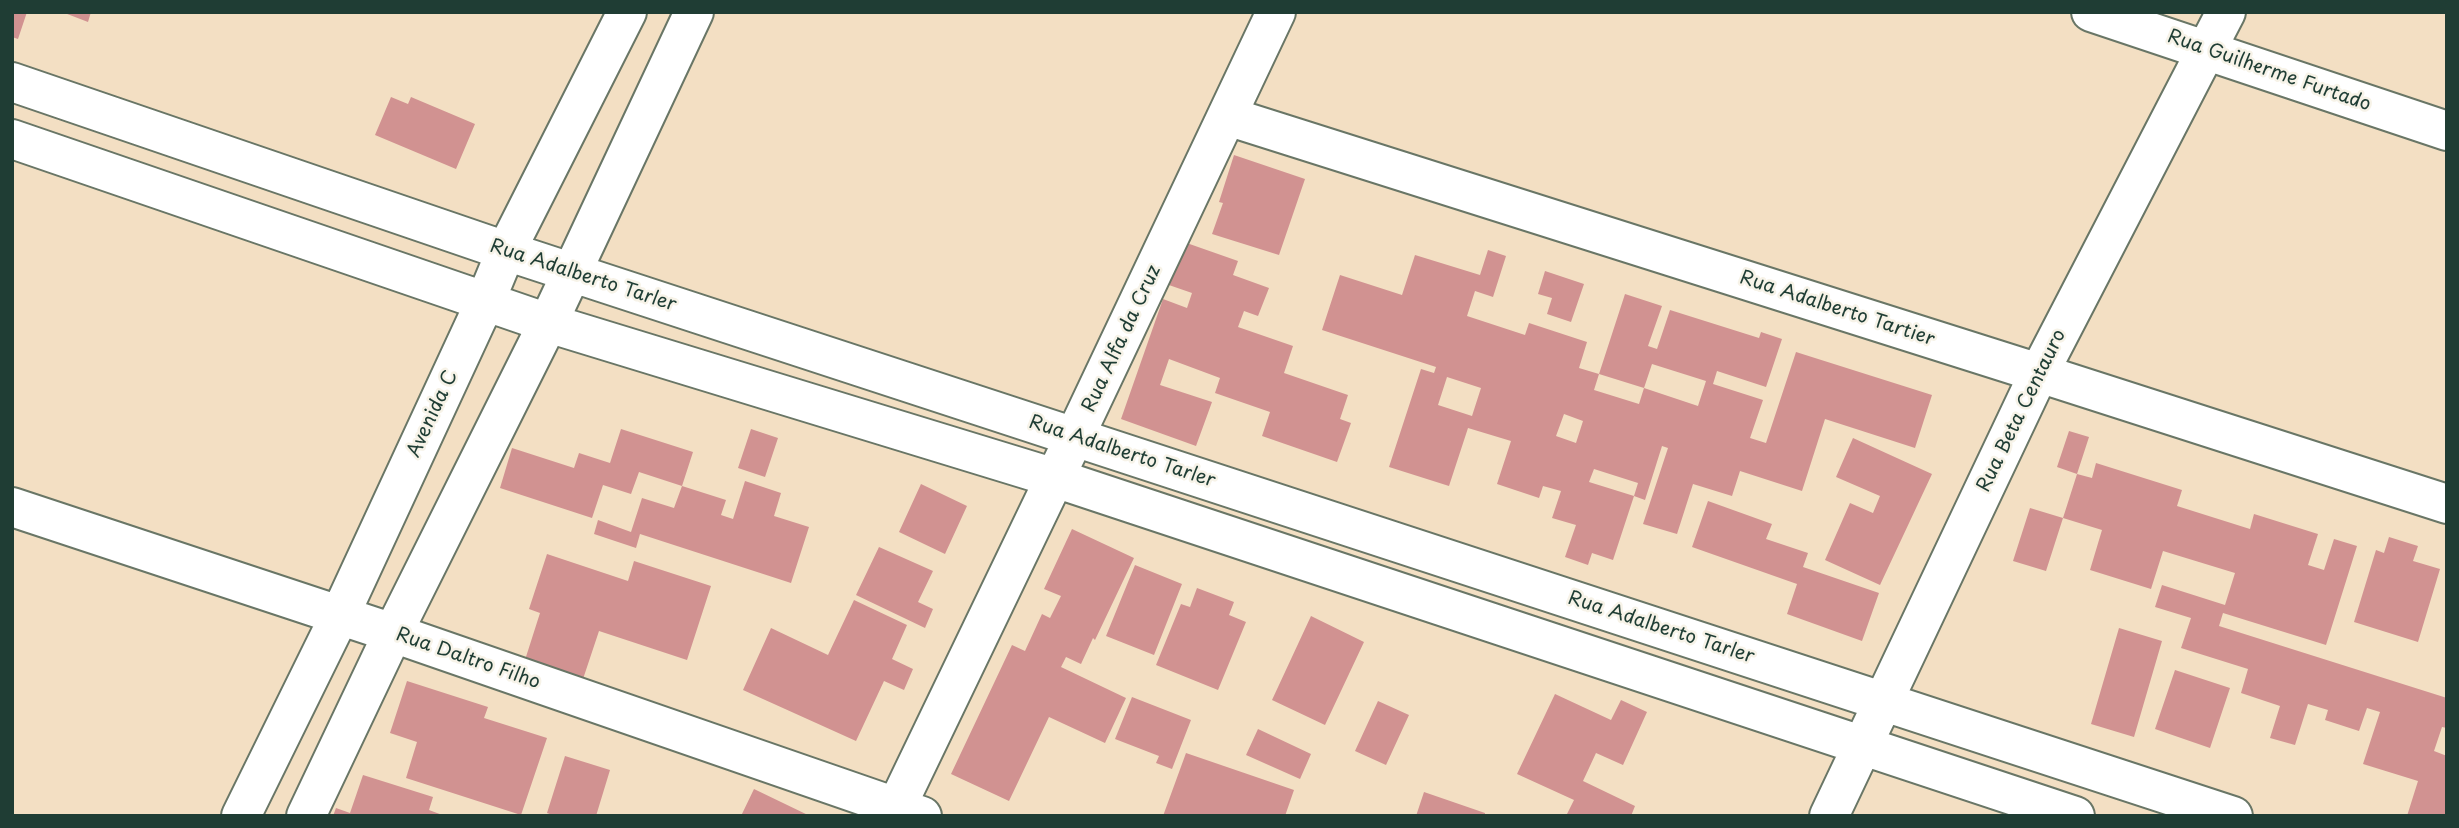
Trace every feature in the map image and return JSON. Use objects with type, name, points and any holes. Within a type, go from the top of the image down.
[{"type":"street","name":"Avenida C","points":[[241,816],[340,615],[506,251],[627,12]]},
{"type":"street","points":[[306,816],[393,633],[548,323],[694,12]]},
{"type":"street","name":"Rua Alfa da Cruz","points":[[903,813],[1055,478],[1276,12]]},
{"type":"street","name":"Rua Guilherme Furtado","points":[[2091,12],[2447,131]]},
{"type":"street","name":"Rua Beta Centauro","points":[[1829,816],[2039,373],[2226,12]]},
{"type":"street","name":"Rua Adalberto Tarler","points":[[12,82],[506,251],[2233,816]]},
{"type":"street","name":"Rua Adalberto Tartier","points":[[1227,116],[2447,504]]},
{"type":"street","points":[[12,139],[548,323],[1055,478],[2075,816]]},
{"type":"street","name":"Rua Daltro Filho","points":[[12,507],[393,633],[903,813]]},
{"type":"building","points":[[12,12],[27,12],[18,39],[12,37]]},
{"type":"building","points":[[62,12],[91,12],[88,22]]},
{"type":"building","points":[[391,97],[408,104],[411,97],[475,124],[456,169],[375,135]]},
{"type":"building","points":[[1234,155],[1305,179],[1279,255],[1212,234],[1223,203],[1219,202]]},
{"type":"building","points":[[1181,241],[1238,261],[1233,275],[1269,288],[1258,316],[1244,311],[1238,327],[1293,346],[1284,373],[1348,395],[1340,419],[1351,423],[1337,462],[1262,436],[1270,412],[1215,393],[1220,378],[1169,359],[1160,385],[1212,402],[1196,446],[1121,419],[1163,299],[1187,308],[1192,293],[1166,284]]},
{"type":"building","points":[[1488,250],[1506,256],[1493,297],[1475,291],[1467,316],[1525,335],[1529,323],[1587,342],[1579,368],[1599,374],[1625,294],[1662,306],[1648,346],[1657,349],[1670,310],[1759,338],[1761,332],[1782,339],[1766,387],[1717,371],[1713,384],[1763,400],[1750,438],[1766,443],[1796,352],[1932,395],[1915,448],[1825,419],[1802,491],[1740,471],[1732,496],[1693,484],[1677,534],[1643,524],[1668,448],[1662,446],[1645,500],[1634,496],[1613,560],[1592,553],[1588,565],[1565,557],[1576,525],[1552,518],[1561,491],[1543,486],[1539,498],[1497,484],[1511,441],[1468,428],[1449,486],[1389,467],[1421,369],[1434,373],[1436,367],[1322,330],[1340,275],[1402,295],[1415,255],[1480,275]],"holes":[[[1652,364],[1706,381],[1698,406],[1644,388]],[[1599,374],[1644,388],[1639,404],[1594,390]],[[1447,377],[1481,388],[1472,416],[1438,405]],[[1564,414],[1583,421],[1576,443],[1556,436]],[[1594,469],[1638,483],[1634,496],[1589,482]]]},
{"type":"building","points":[[1545,271],[1584,284],[1571,322],[1547,314],[1552,298],[1538,294]]},
{"type":"building","points":[[621,429],[693,452],[682,486],[639,472],[631,494],[603,485],[592,518],[500,488],[512,448],[574,468],[579,453],[610,463]]},
{"type":"building","points":[[751,429],[778,438],[765,477],[738,468]]},
{"type":"building","points":[[2069,431],[2089,437],[2077,474],[2057,467]]},
{"type":"building","points":[[1853,438],[1932,474],[1880,585],[1825,560],[1850,503],[1873,513],[1880,496],[1836,477]]},
{"type":"building","points":[[2096,463],[2182,490],[2177,506],[2250,529],[2254,514],[2318,534],[2308,565],[2324,570],[2334,539],[2357,546],[2326,645],[2223,613],[2219,626],[2447,698],[2447,728],[2442,727],[2434,751],[2447,756],[2447,816],[2407,816],[2418,781],[2363,764],[2380,712],[2367,708],[2359,731],[2325,720],[2328,710],[2308,704],[2295,745],[2270,738],[2280,706],[2241,693],[2248,669],[2181,648],[2191,618],[2155,607],[2162,585],[2225,605],[2235,573],[2163,551],[2151,589],[2090,570],[2102,530],[2063,518],[2077,474],[2092,478]]},
{"type":"building","points":[[745,481],[781,493],[774,516],[809,527],[791,583],[640,534],[636,548],[594,534],[598,520],[631,532],[642,498],[674,508],[682,486],[726,500],[721,515],[733,519]]},
{"type":"building","points":[[921,484],[967,506],[945,554],[899,532]]},
{"type":"building","points":[[1708,501],[1772,524],[1766,539],[1808,553],[1803,567],[1879,593],[1862,641],[1787,614],[1797,584],[1692,547]]},
{"type":"building","points":[[2030,508],[2063,518],[2046,571],[2013,561]]},
{"type":"building","points":[[1072,529],[1134,558],[1081,664],[1066,657],[1061,667],[1126,698],[1105,743],[1049,717],[1009,801],[951,774],[1012,645],[1025,651],[1042,614],[1050,618],[1061,596],[1044,589]]},
{"type":"building","points":[[2389,537],[2418,546],[2413,561],[2440,569],[2418,642],[2354,622],[2376,550],[2384,553]]},
{"type":"building","points":[[879,547],[933,571],[918,602],[933,609],[925,628],[856,595]]},
{"type":"building","points":[[547,554],[628,581],[634,561],[711,586],[687,660],[599,631],[583,679],[525,660],[540,613],[529,609]]},
{"type":"building","points":[[1135,565],[1182,584],[1154,655],[1106,636]]},
{"type":"building","points":[[1197,588],[1234,602],[1229,615],[1246,622],[1218,690],[1156,665],[1181,604],[1190,607]]},
{"type":"building","points":[[854,600],[907,625],[892,659],[913,669],[904,690],[884,681],[856,741],[743,690],[771,628],[828,655]]},
{"type":"building","points":[[1311,616],[1364,642],[1325,725],[1272,700]]},
{"type":"building","points":[[2119,628],[2162,641],[2134,737],[2091,724]]},
{"type":"building","points":[[2175,670],[2230,688],[2210,748],[2155,729]]},
{"type":"building","points":[[407,681],[488,707],[484,718],[547,738],[521,815],[406,778],[417,742],[390,733]]},
{"type":"building","points":[[1555,694],[1611,720],[1621,700],[1647,712],[1623,765],[1596,753],[1583,781],[1635,806],[1631,816],[1566,816],[1574,800],[1517,774]]},
{"type":"building","points":[[1132,697],[1191,720],[1172,769],[1156,763],[1159,756],[1115,739]]},
{"type":"building","points":[[1378,701],[1409,715],[1386,765],[1355,751]]},
{"type":"building","points":[[1258,729],[1311,754],[1300,779],[1246,755]]},
{"type":"building","points":[[1186,753],[1294,790],[1285,816],[1163,816]]},
{"type":"building","points":[[565,756],[610,770],[596,816],[555,816],[547,813]]},
{"type":"building","points":[[363,775],[433,797],[429,810],[445,816],[333,816],[336,808],[350,813]]},
{"type":"building","points":[[754,789],[810,816],[741,816]]},
{"type":"building","points":[[1424,792],[1485,813],[1485,816],[1416,816]]}]
